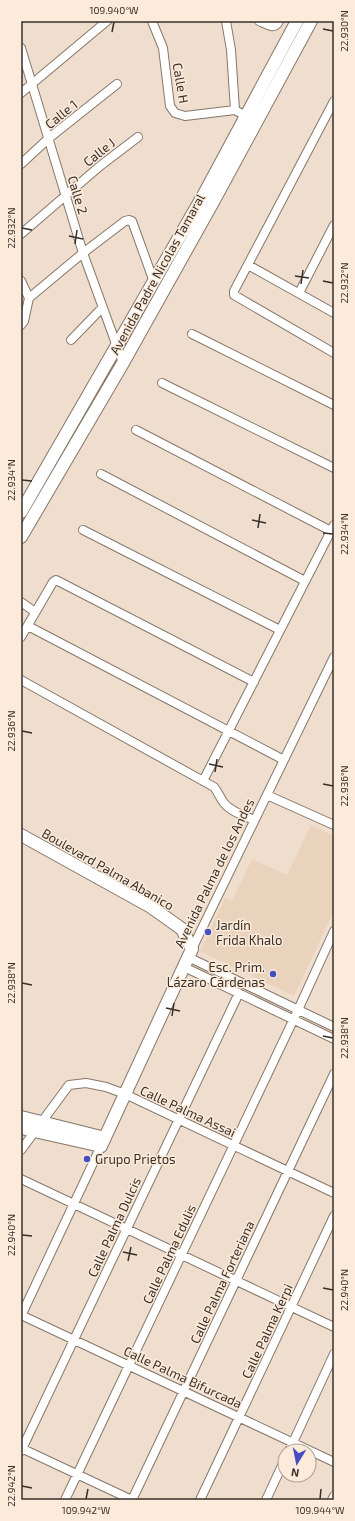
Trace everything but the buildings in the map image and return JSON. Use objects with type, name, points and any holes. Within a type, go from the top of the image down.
[{"type":"street","points":[[21,92],[107,21]]},
{"type":"street","name":"Calle H","points":[[152,21],[163,48],[170,106],[175,113],[185,116],[241,113]]},
{"type":"street","points":[[226,21],[241,113]]},
{"type":"street","points":[[259,21],[270,26],[274,26],[278,24],[279,21]]},
{"type":"street","name":"Avenida Padre Nicolas Tamaral","points":[[21,512],[154,282],[241,113],[297,21]]},
{"type":"street","name":"Avenida Padre Nicolas Tamaral","points":[[21,537],[213,202],[311,21]]},
{"type":"street","name":"Calle 2","points":[[21,48],[83,253],[122,363]]},
{"type":"street","name":"Calle 1","points":[[21,164],[49,138],[117,84]]},
{"type":"street","points":[[334,101],[234,291],[234,295],[334,353]]},
{"type":"street","name":"Calle J","points":[[21,234],[65,195],[138,137]]},
{"type":"street","points":[[22,325],[29,298],[83,253],[125,221],[132,221],[154,282]]},
{"type":"street","points":[[299,294],[334,225]]},
{"type":"street","points":[[248,265],[334,313]]},
{"type":"street","points":[[21,281],[29,298]]},
{"type":"street","points":[[71,340],[102,308]]},
{"type":"street","points":[[192,334],[334,405]]},
{"type":"street","points":[[162,384],[334,468]]},
{"type":"street","points":[[136,430],[332,528],[203,781]]},
{"type":"street","points":[[101,474],[305,581]]},
{"type":"street","points":[[83,530],[280,630]]},
{"type":"street","points":[[21,637],[53,582],[56,580],[254,682]]},
{"type":"street","points":[[21,602],[35,612]]},
{"type":"street","points":[[28,626],[284,760]]},
{"type":"street","name":"Avenida Palma de los Andes","points":[[103,1142],[155,1027],[334,657]]},
{"type":"street","points":[[21,680],[214,787],[223,802],[230,809],[254,820]]},
{"type":"street","points":[[267,795],[334,825]]},
{"type":"street","name":"Boulevard Palma Abanico","points":[[21,835],[163,915],[182,929],[188,958]]},
{"type":"street","points":[[298,1010],[334,931]]},
{"type":"street","points":[[188,958],[239,992],[334,1039]]},
{"type":"street","points":[[188,958],[334,1027]]},
{"type":"street","name":"Calle Palma Dulcis","points":[[21,1449],[239,992]]},
{"type":"street","name":"Calle Palma Edulis","points":[[65,1500],[298,1010]]},
{"type":"street","name":"Calle Palma Forteriana","points":[[132,1500],[334,1074]]},
{"type":"street","name":"Calle Palma Assai","points":[[21,1150],[69,1084],[86,1082],[125,1094],[334,1193]]},
{"type":"street","points":[[21,1117],[39,1126],[103,1142],[21,1315]]},
{"type":"street","points":[[21,1128],[39,1126]]},
{"type":"street","points":[[21,1180],[334,1327]]},
{"type":"street","name":"Calle Palma Kerpi","points":[[200,1500],[334,1216]]},
{"type":"street","name":"Calle Palma Bifurcada","points":[[21,1315],[334,1462]]},
{"type":"street","points":[[293,1442],[334,1354]]},
{"type":"street","points":[[21,1449],[132,1500]]},
{"type":"street","points":[[266,1500],[277,1476]]},
{"type":"street","points":[[332,1500],[334,1496]]},
{"type":"shaded area","points":[[311,825],[334,836],[334,911],[294,996],[200,951],[225,898],[232,901],[252,859],[287,875]]},
{"type":"place","name":"Jardín Frida Khalo","points":[[208,932]]},
{"type":"place","name":"Esc. Prim. Lázaro Cárdenas","points":[[273,974]]},
{"type":"place","name":"Grupo Prietos","points":[[87,1159]]}]
